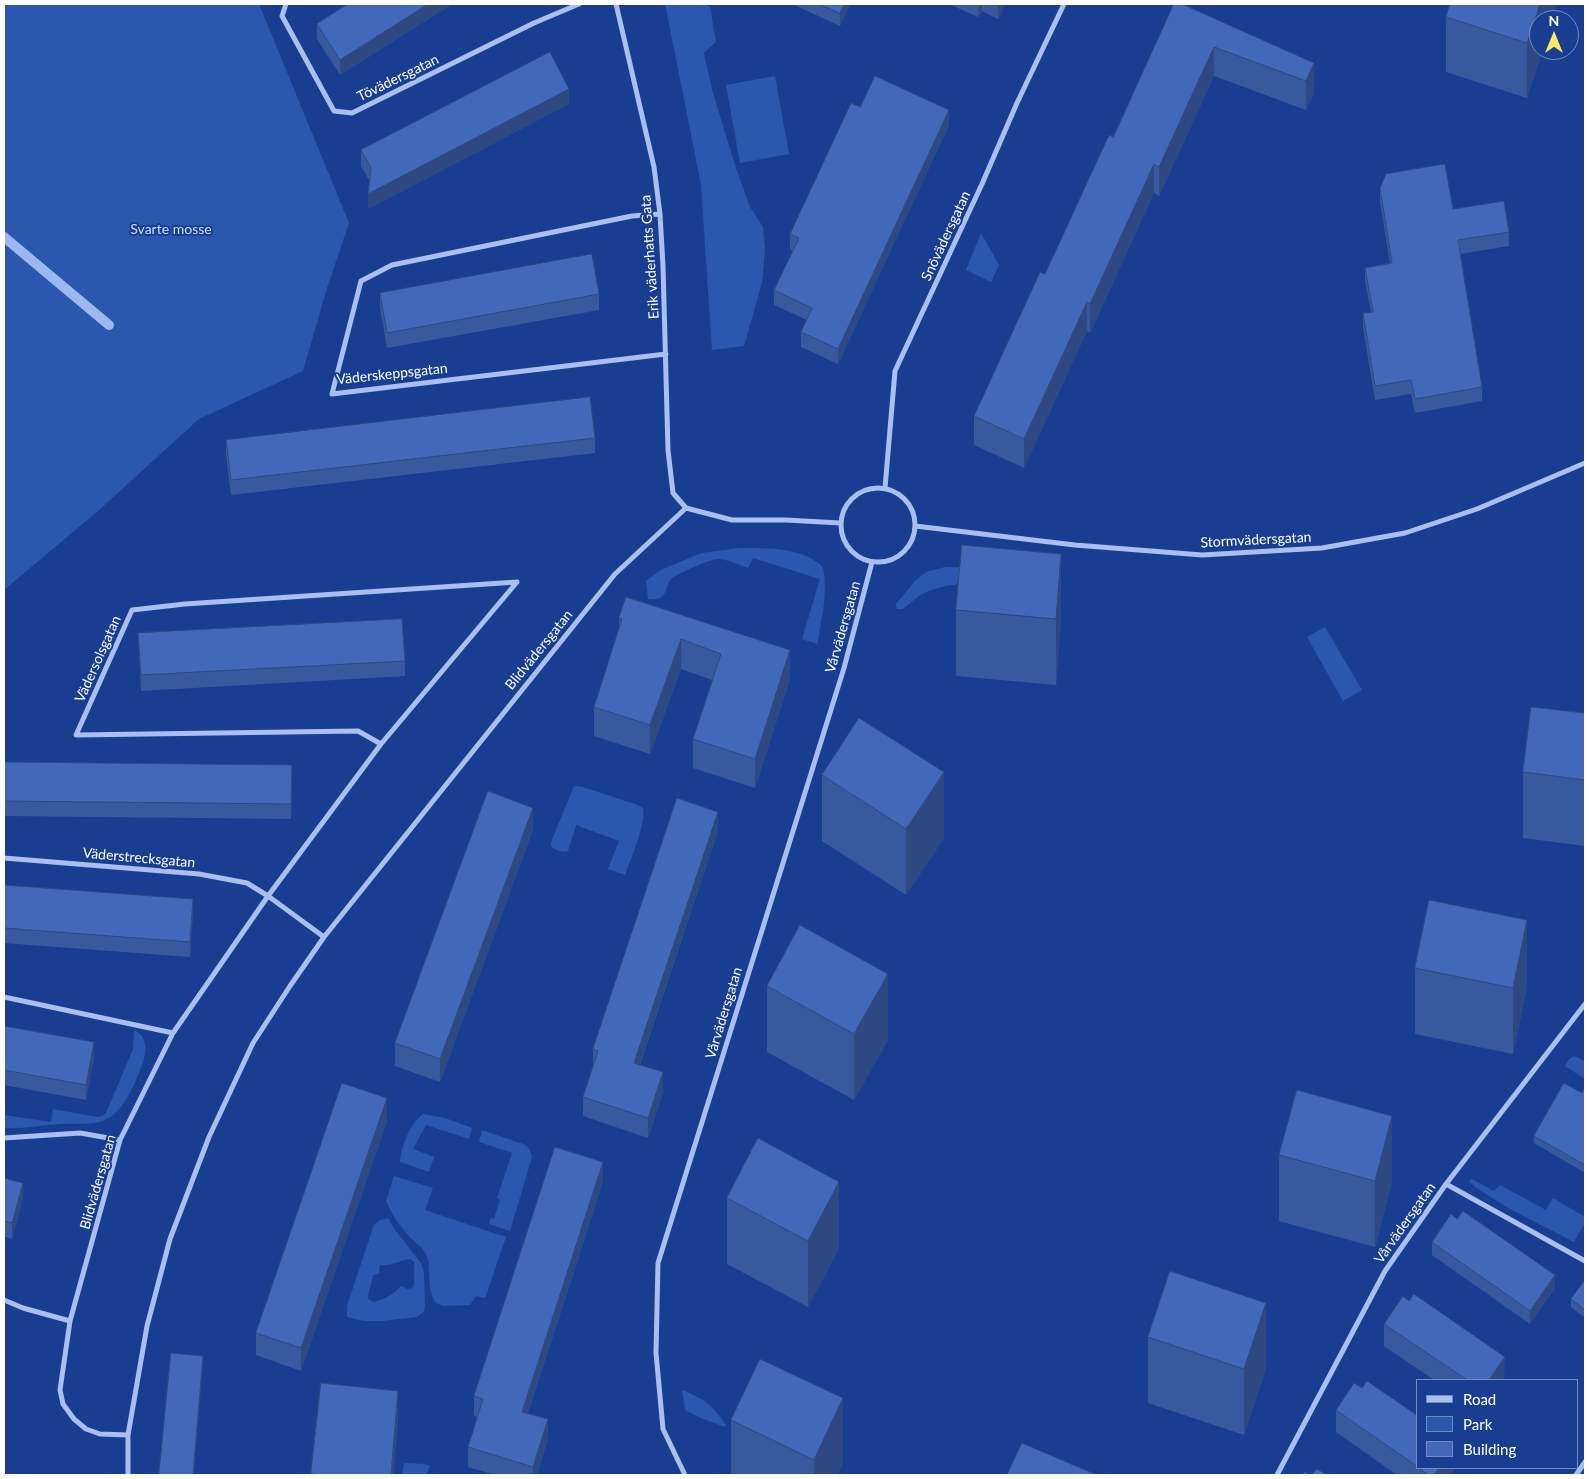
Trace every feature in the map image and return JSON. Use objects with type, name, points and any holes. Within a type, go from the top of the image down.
[{"type":"street","name":"Tövädersgatan","points":[[286,4],[282,16],[334,111],[352,113],[534,23],[579,4]]},
{"type":"street","name":"Erik väderhatts Gata","points":[[616,4],[654,167],[660,214],[670,475],[673,493],[686,508]]},
{"type":"street","name":"Snövädersgatan","points":[[885,488],[896,372],[982,184],[1017,102],[1064,4]]},
{"type":"street","name":"Väderskeppsgatan","points":[[660,214],[632,216],[392,264],[361,282],[332,394],[666,354]]},
{"type":"street","name":"Stormvädersgatan","points":[[915,526],[1075,545],[1202,555],[1322,548],[1405,534],[1477,509],[1585,463]]},
{"type":"street","points":[[876,487],[885,488],[905,498],[913,511],[915,526],[912,540],[904,552],[893,559],[872,562],[856,555],[849,549],[841,532],[840,523],[845,506],[858,493],[876,487]]},
{"type":"street","points":[[686,508],[732,520],[840,523]]},
{"type":"street","name":"Blidvädersgatan","points":[[128,1475],[128,1435],[147,1326],[168,1249],[210,1136],[253,1043],[324,937],[615,574],[686,508]]},
{"type":"street","name":"Vårvädersgatan","points":[[686,1475],[663,1429],[656,1353],[658,1262],[844,668],[872,562]]},
{"type":"street","name":"Blidvädersgatan","points":[[128,1435],[100,1434],[86,1429],[74,1419],[63,1404],[60,1390],[70,1321],[120,1140],[173,1033],[268,896],[381,744],[518,582]]},
{"type":"street","name":"Vädersolsgatan","points":[[381,744],[358,732],[76,735],[132,610],[184,604],[518,582]]},
{"type":"street","name":"Väderstrecksgatan","points":[[4,858],[199,874],[247,883],[268,896]]},
{"type":"street","points":[[268,896],[324,937]]},
{"type":"street","points":[[4,997],[173,1033]]},
{"type":"street","name":"Vårvädersgatan","points":[[1277,1475],[1385,1271],[1446,1184],[1585,1004]]},
{"type":"street","points":[[4,1138],[80,1133],[120,1140]]},
{"type":"street","points":[[1446,1184],[1585,1261]]},
{"type":"street","points":[[4,1300],[23,1308],[70,1321]]},
{"type":"street","points":[[1576,1475],[1585,1462]]},
{"type":"green space","name":"Svarte mosse","points":[[4,4],[259,4],[349,223],[327,288],[303,371],[199,419],[98,511],[4,590]]},
{"type":"green space","points":[[665,4],[704,4],[710,7],[716,42],[704,53],[712,90],[750,207],[763,227],[765,250],[762,283],[744,346],[712,350],[701,185]]},
{"type":"green space","points":[[775,76],[789,154],[740,163],[726,85]]},
{"type":"green space","points":[[981,233],[999,265],[991,282],[966,270]]},
{"type":"green space","points":[[740,548],[795,552],[815,560],[823,567],[825,596],[817,644],[802,639],[820,579],[753,558],[748,568],[722,559],[715,559],[702,564],[671,579],[663,596],[648,599],[646,581],[661,570],[701,553]]},
{"type":"green space","points":[[945,567],[977,568],[955,585],[931,590],[920,595],[903,609],[897,609],[896,604],[915,581],[926,572]]},
{"type":"green space","points":[[1325,627],[1362,690],[1343,701],[1307,637]]},
{"type":"green space","points":[[574,786],[583,787],[643,808],[643,822],[625,875],[608,869],[619,841],[576,825],[568,851],[559,851],[551,846]]},
{"type":"green space","points":[[134,1030],[141,1035],[145,1042],[144,1059],[128,1096],[108,1119],[85,1124],[4,1128],[4,1115],[51,1122],[53,1109],[97,1117],[106,1113],[133,1049]]},
{"type":"green space","points":[[1574,1056],[1585,1061],[1585,1079],[1565,1066],[1569,1059]]},
{"type":"green space","points":[[423,1114],[445,1118],[472,1128],[469,1139],[426,1125],[413,1149],[434,1157],[429,1172],[400,1162],[407,1136],[414,1123]]},
{"type":"green space","points":[[482,1130],[526,1145],[532,1157],[510,1231],[489,1224],[491,1218],[494,1219],[500,1200],[497,1198],[512,1153],[479,1142]]},
{"type":"green space","points":[[394,1176],[433,1188],[425,1210],[506,1237],[485,1298],[476,1296],[470,1305],[443,1306],[436,1303],[431,1290],[426,1254],[409,1237],[392,1214],[386,1201]]},
{"type":"green space","points":[[1472,1179],[1494,1191],[1500,1185],[1546,1210],[1553,1198],[1585,1217],[1585,1223],[1574,1242],[1508,1208],[1475,1187],[1469,1181]]},
{"type":"green space","points":[[388,1218],[421,1263],[424,1273],[425,1305],[424,1311],[417,1317],[364,1321],[347,1317],[347,1306],[374,1225],[380,1220]],"holes":[[[410,1259],[414,1262],[414,1286],[412,1288],[407,1289],[401,1286],[382,1300],[374,1302],[368,1299],[373,1275],[379,1274],[380,1265],[388,1265]]]},
{"type":"green space","points":[[682,1390],[712,1407],[726,1425],[725,1427],[685,1410]]},
{"type":"green space","points":[[404,1463],[430,1466],[426,1475],[402,1475]]},
{"type":"building","points":[[348,4],[428,4],[340,60],[317,24]]},
{"type":"building","points":[[819,4],[844,4],[840,13]]},
{"type":"building","points":[[1174,4],[1182,4],[1314,63],[1306,81],[1214,47],[1159,167],[1154,164],[1090,304],[1087,302],[1024,439],[974,416],[1040,272],[1045,274],[1109,135],[1113,137]]},
{"type":"building","points":[[1450,4],[1540,4],[1538,10],[1529,10],[1529,37],[1527,43],[1446,17]]},
{"type":"building","points":[[550,52],[569,89],[368,194],[371,168],[361,150]]},
{"type":"building","points":[[875,76],[949,110],[838,349],[801,332],[812,308],[774,290],[799,238],[790,234],[851,103],[860,107]]},
{"type":"building","points":[[1445,164],[1453,209],[1504,201],[1509,232],[1458,240],[1482,387],[1415,399],[1411,380],[1375,386],[1363,313],[1373,312],[1365,268],[1392,263],[1380,188],[1386,174]]},
{"type":"building","points":[[592,254],[599,294],[387,333],[380,293]]},
{"type":"building","points":[[590,397],[595,438],[231,480],[226,440]]},
{"type":"building","points":[[962,545],[1061,554],[1056,619],[956,610]]},
{"type":"building","points":[[626,597],[790,650],[755,759],[693,739],[721,654],[681,639],[650,725],[594,707],[622,619],[619,618]]},
{"type":"building","points":[[402,619],[405,661],[141,675],[138,633]]},
{"type":"building","points":[[1531,707],[1585,713],[1585,780],[1523,772]]},
{"type":"building","points":[[859,718],[944,772],[906,829],[822,775]]},
{"type":"building","points":[[4,762],[292,765],[291,804],[4,801]]},
{"type":"building","points":[[488,791],[533,808],[440,1059],[395,1043]]},
{"type":"building","points":[[677,798],[718,812],[634,1063],[663,1072],[648,1118],[583,1097],[598,1051],[593,1049]]},
{"type":"building","points":[[4,885],[193,899],[190,942],[4,928]]},
{"type":"building","points":[[1429,900],[1527,920],[1513,988],[1415,968]]},
{"type":"building","points":[[800,925],[888,974],[854,1034],[767,986]]},
{"type":"building","points":[[4,1026],[94,1042],[86,1085],[4,1070]]},
{"type":"building","points":[[342,1083],[387,1098],[301,1348],[256,1333]]},
{"type":"building","points":[[1564,1083],[1582,1093],[1585,1087],[1585,1165],[1534,1136]]},
{"type":"building","points":[[1297,1090],[1392,1116],[1375,1181],[1279,1155]]},
{"type":"building","points":[[758,1138],[839,1182],[808,1241],[727,1198]]},
{"type":"building","points":[[555,1147],[603,1162],[522,1412],[548,1419],[533,1467],[468,1447],[483,1399],[474,1396]]},
{"type":"building","points":[[4,1178],[23,1183],[12,1223],[4,1221]]},
{"type":"building","points":[[1463,1211],[1555,1275],[1530,1311],[1432,1242],[1451,1214],[1457,1219]]},
{"type":"building","points":[[1170,1271],[1266,1303],[1244,1369],[1148,1337]]},
{"type":"building","points":[[1585,1280],[1585,1310],[1571,1299]]},
{"type":"building","points":[[1414,1294],[1505,1357],[1490,1379],[1466,1379],[1384,1324],[1403,1296],[1409,1301]]},
{"type":"building","points":[[171,1353],[203,1356],[193,1475],[159,1475]]},
{"type":"building","points":[[760,1359],[843,1398],[814,1460],[731,1420]]},
{"type":"building","points":[[1367,1381],[1416,1415],[1416,1466],[1336,1410],[1354,1383],[1362,1388]]},
{"type":"building","points":[[321,1383],[398,1391],[391,1475],[311,1474]]},
{"type":"building","points":[[1022,1443],[1097,1475],[1007,1475]]},
{"type":"building","points":[[1317,1469],[1327,1475],[1312,1475]]},
{"type":"building","points":[[1420,1469],[1438,1469],[1434,1475],[1429,1475]]},
{"type":"waterway","points":[[4,237],[109,325]]}]
